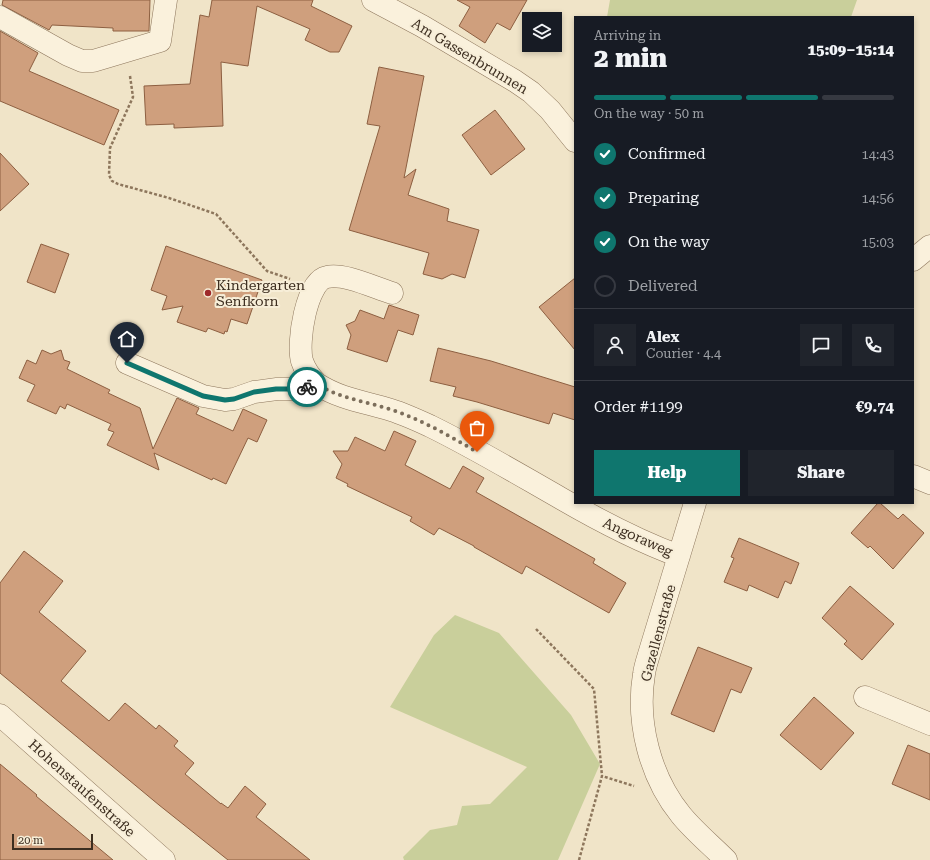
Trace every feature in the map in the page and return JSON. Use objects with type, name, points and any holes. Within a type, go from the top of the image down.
[{"type":"street","points":[[0,17],[68,55],[82,61],[92,61],[160,42],[166,0]]},
{"type":"street","name":"Am Gassenbrunnen","points":[[373,0],[429,30],[531,92],[550,110],[574,140]]},
{"type":"street","points":[[914,259],[930,246]]},
{"type":"street","points":[[314,287],[318,282],[326,277],[337,276],[392,294]]},
{"type":"street","name":"Angoraweg","points":[[314,287],[310,296],[300,344],[302,360],[309,376],[317,384],[329,392],[392,410],[417,420],[500,464],[616,530],[646,544],[679,556]]},
{"type":"street","points":[[127,363],[203,396],[216,399],[234,399],[254,392],[276,389],[296,389],[317,384]]},
{"type":"street","points":[[914,476],[930,483]]},
{"type":"street","name":"Gazellenstraße","points":[[695,504],[650,650],[644,675],[642,700],[643,722],[653,767],[665,792],[680,814],[726,860]]},
{"type":"street","points":[[865,697],[930,724]]},
{"type":"street","name":"Hohenstaufenstraße","points":[[0,715],[164,860]]},
{"type":"path","points":[[126,52],[132,97],[110,148],[109,175],[112,181],[216,214],[267,271],[314,287]]},
{"type":"path","points":[[536,629],[594,689],[602,776],[579,860]]},
{"type":"path","points":[[602,776],[634,786],[665,792]]},
{"type":"green space","points":[[610,0],[857,0],[851,16],[607,16]]},
{"type":"green space","points":[[455,615],[499,633],[571,715],[600,764],[558,860],[404,860],[403,857],[430,830],[457,825],[462,806],[490,804],[527,767],[390,707],[434,635]]},
{"type":"building","points":[[3,0],[150,0],[149,31],[113,31],[113,28],[52,25],[49,30],[2,5]]},
{"type":"building","points":[[212,0],[313,0],[311,6],[352,26],[339,52],[330,52],[305,40],[310,29],[257,6],[248,66],[221,62],[223,126],[174,128],[174,124],[146,125],[144,86],[190,84],[200,15],[209,17]]},
{"type":"building","points":[[457,0],[527,0],[510,30],[497,23],[485,43],[459,26],[470,7]]},
{"type":"building","points":[[0,31],[38,53],[29,71],[119,110],[104,145],[0,101]]},
{"type":"building","points":[[379,67],[424,76],[404,178],[416,169],[408,195],[449,209],[447,221],[479,230],[465,278],[452,274],[442,279],[423,274],[429,253],[349,230],[380,126],[367,124]]},
{"type":"building","points":[[495,110],[525,149],[491,175],[462,135]]},
{"type":"building","points":[[0,153],[29,184],[0,211]]},
{"type":"building","points":[[41,244],[69,254],[55,293],[27,282]]},
{"type":"building","name":"Kindergarten Senfkorn","points":[[166,246],[262,280],[247,324],[231,319],[227,332],[225,331],[224,334],[208,328],[206,332],[177,322],[183,306],[162,310],[167,296],[151,290]]},
{"type":"building","points":[[574,279],[574,349],[539,307]]},
{"type":"building","points":[[389,305],[419,315],[413,335],[398,330],[387,362],[347,349],[351,335],[346,325],[355,321],[360,310],[384,319]]},
{"type":"building","points":[[438,348],[491,361],[574,387],[574,420],[553,413],[549,424],[453,396],[456,387],[430,381]]},
{"type":"building","points":[[42,350],[51,354],[61,350],[64,360],[70,362],[67,369],[110,390],[108,393],[140,408],[153,449],[177,398],[199,408],[196,414],[233,431],[243,409],[267,420],[257,442],[248,438],[226,484],[213,478],[212,480],[154,453],[159,470],[107,445],[114,432],[108,430],[111,424],[67,404],[65,409],[60,406],[56,414],[27,401],[35,385],[19,378],[27,360],[36,364]]},
{"type":"building","points":[[394,431],[416,441],[405,465],[450,489],[463,466],[484,478],[476,492],[595,559],[593,563],[626,583],[609,613],[526,566],[522,574],[474,546],[439,528],[434,535],[410,521],[412,517],[347,486],[348,484],[336,478],[342,464],[333,451],[348,451],[355,437],[385,451]]},
{"type":"building","points":[[877,504],[881,504],[898,519],[903,514],[924,533],[893,569],[870,546],[868,548],[851,533]]},
{"type":"building","points":[[739,538],[799,563],[791,584],[785,581],[778,598],[749,585],[747,591],[724,582],[734,558],[731,557]]},
{"type":"building","points":[[24,551],[63,581],[39,612],[86,651],[61,681],[109,721],[125,703],[156,729],[159,725],[178,741],[174,746],[194,763],[185,774],[221,804],[228,808],[245,786],[266,804],[256,817],[310,860],[228,860],[159,805],[0,673],[0,583]]},
{"type":"building","points":[[850,586],[894,624],[862,660],[844,644],[847,641],[822,618]]},
{"type":"building","points":[[698,647],[752,668],[741,693],[731,689],[714,732],[671,714]]},
{"type":"building","points":[[814,697],[854,733],[821,770],[780,735]]},
{"type":"building","points":[[908,745],[930,754],[930,800],[892,784]]},
{"type":"building","points":[[0,764],[37,795],[36,796],[113,860],[0,860]]},
{"type":"way so far","points":[[307,387],[317,384],[329,392],[343,397],[359,400],[392,410],[426,424],[477,452]]},
{"type":"place","name":"Kindergarten Senfkorn","points":[[208,293]]},
{"type":"route","points":[[127,363],[178,386],[203,396],[216,399],[234,399],[254,392],[307,387]]}]
